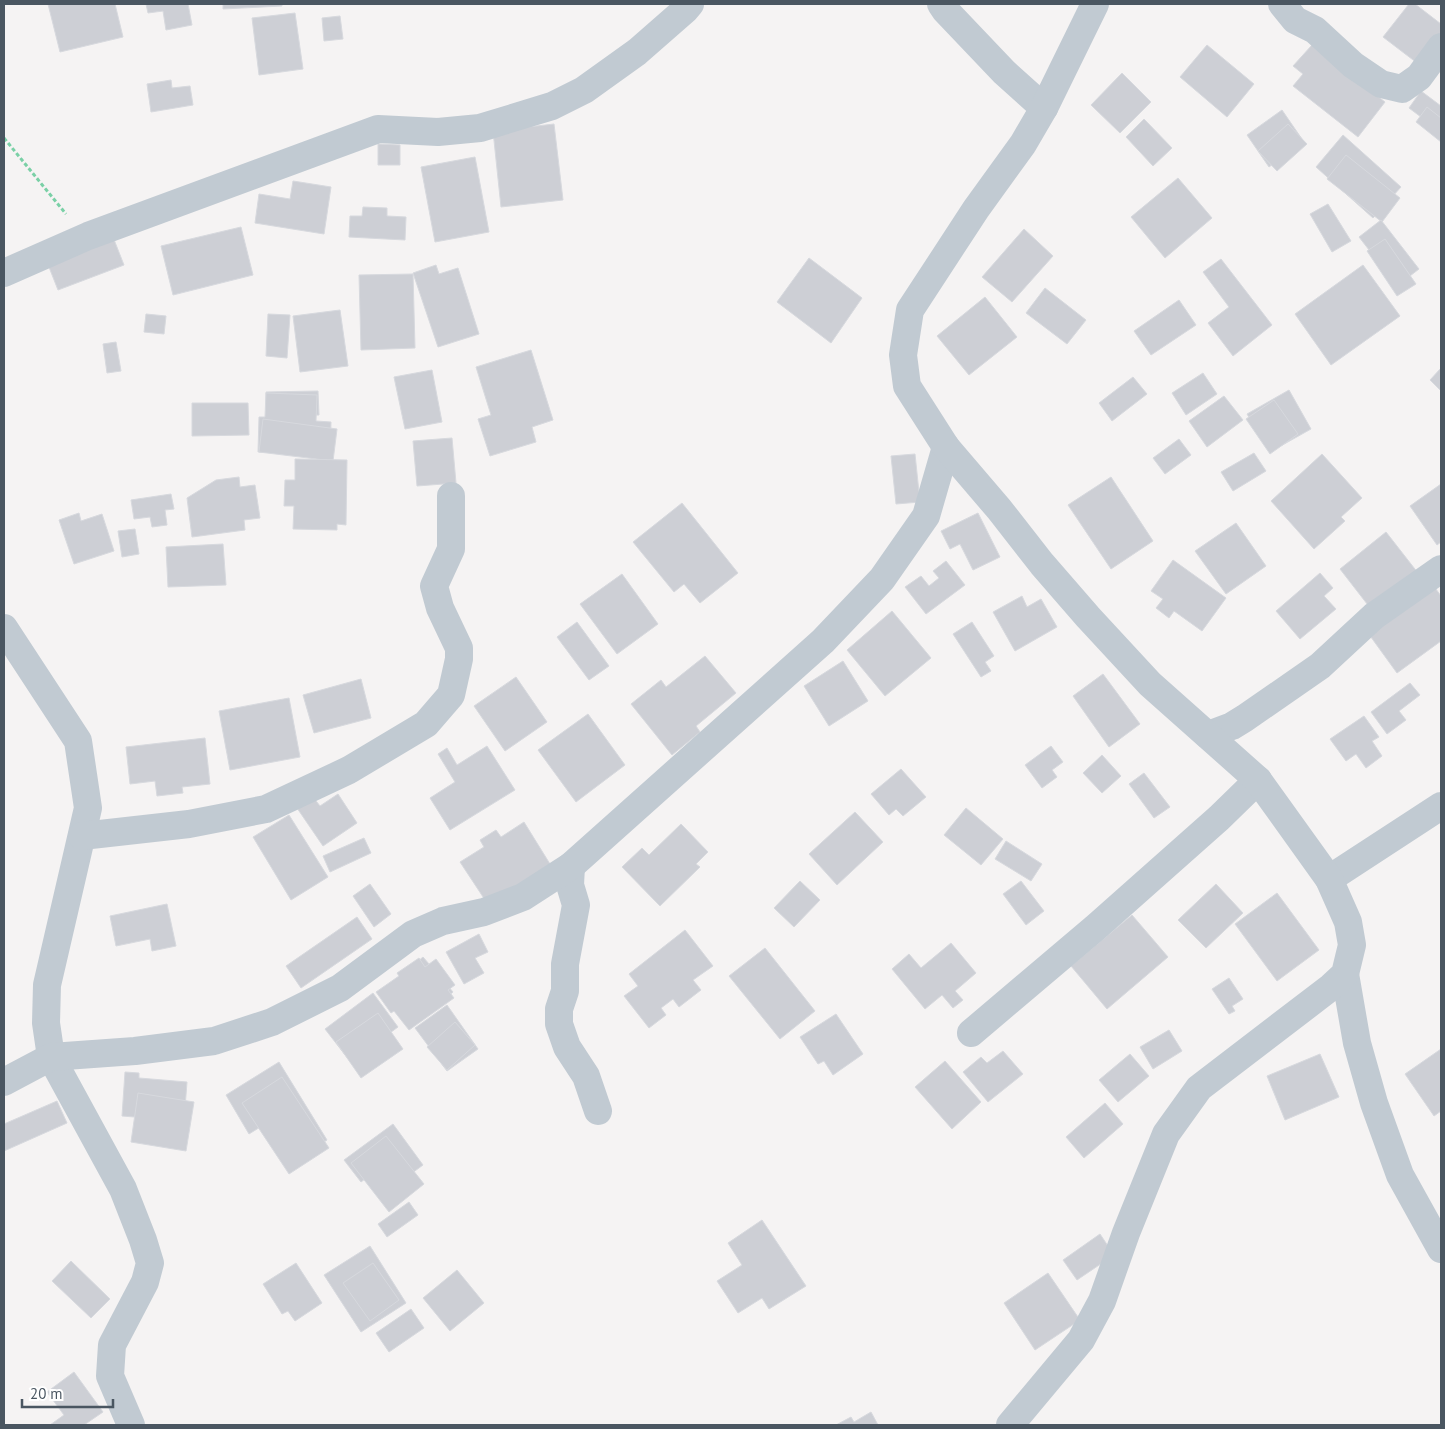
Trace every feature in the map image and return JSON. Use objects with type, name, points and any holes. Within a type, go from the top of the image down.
[{"type":"street","points":[[4,274],[88,236],[378,129],[438,132],[480,128],[552,106],[584,90],[637,52],[690,4]]},
{"type":"street","points":[[941,4],[1004,72],[1044,108]]},
{"type":"street","points":[[1095,4],[1044,108],[1023,144],[976,209],[910,310],[903,355],[907,386],[946,448],[999,509],[1042,564],[1150,684],[1258,780],[1329,879],[1348,922],[1352,945],[1345,974],[1357,1043],[1374,1103],[1400,1175],[1441,1249]]},
{"type":"street","points":[[1282,4],[1295,20],[1315,30],[1353,66],[1381,84],[1402,89],[1419,77],[1441,47]]},
{"type":"street","points":[[4,1082],[51,1057],[135,1051],[214,1041],[272,1022],[340,988],[414,934],[443,921],[484,912],[523,897],[571,866],[823,641],[882,579],[926,516],[946,448]]},
{"type":"street","points":[[82,836],[189,824],[266,809],[349,770],[426,724],[451,694],[459,659],[458,648],[440,608],[434,586],[451,548],[451,496]]},
{"type":"street","points":[[1208,735],[1238,722],[1312,671],[1374,616],[1441,569]]},
{"type":"street","points":[[4,628],[78,741],[88,808],[47,985],[46,1023],[51,1057],[123,1189],[150,1263],[145,1282],[112,1345],[110,1376],[131,1425]]},
{"type":"street","points":[[971,1033],[1095,928],[1258,780]]},
{"type":"street","points":[[1329,879],[1441,806]]},
{"type":"street","points":[[571,866],[570,886],[576,906],[565,964],[565,991],[558,1009],[559,1024],[568,1047],[586,1076],[598,1111]]},
{"type":"street","points":[[1010,1425],[1081,1340],[1102,1301],[1126,1233],[1166,1134],[1199,1088],[1331,987],[1345,974]]},
{"type":"path","points":[[4,138],[59,207],[88,236]]},
{"type":"building","points":[[48,4],[115,4],[123,37],[60,52]]},
{"type":"building","points":[[146,4],[188,4],[192,25],[166,30],[163,11],[148,13]]},
{"type":"building","points":[[223,4],[282,4],[282,6],[223,9]]},
{"type":"building","points":[[1409,4],[1415,4],[1441,24],[1441,40],[1421,66],[1383,37]]},
{"type":"building","points":[[295,13],[303,69],[259,75],[252,18]]},
{"type":"building","points":[[340,16],[343,39],[324,41],[322,18]]},
{"type":"building","points":[[1207,45],[1254,84],[1227,117],[1180,77]]},
{"type":"building","points":[[1312,45],[1385,102],[1358,137],[1293,86],[1303,74],[1293,66]]},
{"type":"building","points":[[1122,73],[1151,102],[1120,133],[1091,105]]},
{"type":"building","points":[[171,80],[172,88],[190,86],[193,105],[151,112],[147,84]]},
{"type":"building","points":[[1421,91],[1441,106],[1441,132],[1409,108]]},
{"type":"building","points":[[1427,107],[1441,118],[1441,142],[1416,122]]},
{"type":"building","points":[[1282,110],[1304,142],[1269,167],[1247,135]]},
{"type":"building","points":[[1144,119],[1172,148],[1153,166],[1126,137]]},
{"type":"building","points":[[554,124],[563,200],[501,207],[493,131]]},
{"type":"building","points":[[1288,124],[1307,144],[1277,171],[1258,151]]},
{"type":"building","points":[[1343,135],[1401,187],[1373,218],[1316,167]]},
{"type":"building","points":[[378,144],[400,145],[400,165],[378,165]]},
{"type":"building","points":[[1346,155],[1400,198],[1382,222],[1327,179]]},
{"type":"building","points":[[475,157],[489,232],[435,242],[421,167]]},
{"type":"building","points":[[1178,178],[1212,218],[1165,258],[1131,217]]},
{"type":"building","points":[[293,181],[331,187],[324,234],[255,223],[259,194],[290,199]]},
{"type":"building","points":[[1328,204],[1351,241],[1332,252],[1310,214]]},
{"type":"building","points":[[363,207],[387,208],[387,216],[406,217],[405,240],[349,237],[350,216],[362,216]]},
{"type":"building","points":[[1381,220],[1419,269],[1397,286],[1359,237]]},
{"type":"building","points":[[241,227],[253,275],[173,295],[161,246]]},
{"type":"building","points":[[1024,229],[1053,256],[1012,302],[982,277]]},
{"type":"building","points":[[113,237],[124,265],[58,290],[47,262]]},
{"type":"building","points":[[1385,239],[1416,284],[1397,296],[1367,251]]},
{"type":"building","points":[[809,258],[862,298],[831,343],[777,302]]},
{"type":"building","points":[[1221,259],[1272,325],[1233,356],[1208,323],[1229,307],[1203,272]]},
{"type":"building","points":[[436,265],[439,274],[458,268],[479,334],[438,347],[413,273]]},
{"type":"building","points":[[1363,265],[1400,316],[1331,365],[1295,314]]},
{"type":"building","points":[[413,274],[415,348],[361,350],[359,275]]},
{"type":"building","points":[[1045,288],[1086,320],[1067,344],[1026,313]]},
{"type":"building","points":[[985,297],[1017,337],[969,375],[937,336]]},
{"type":"building","points":[[1179,300],[1196,325],[1151,355],[1134,331]]},
{"type":"building","points":[[340,310],[348,366],[300,372],[293,316]]},
{"type":"building","points":[[146,314],[166,316],[164,334],[144,332]]},
{"type":"building","points":[[268,314],[290,315],[287,358],[266,356]]},
{"type":"building","points":[[116,342],[121,371],[107,373],[103,344]]},
{"type":"building","points":[[531,350],[553,420],[532,427],[536,442],[490,456],[478,419],[491,415],[476,367]]},
{"type":"building","points":[[1441,368],[1441,391],[1430,380]]},
{"type":"building","points":[[432,370],[442,422],[405,429],[394,377]]},
{"type":"building","points":[[1203,373],[1217,394],[1186,415],[1172,393]]},
{"type":"building","points":[[1133,377],[1147,394],[1112,421],[1099,403]]},
{"type":"building","points":[[1289,390],[1311,429],[1270,452],[1247,414]]},
{"type":"building","points":[[318,391],[319,415],[267,416],[266,392]]},
{"type":"building","points":[[266,393],[317,395],[316,421],[331,422],[330,455],[258,452],[259,417],[265,417]]},
{"type":"building","points":[[1224,396],[1243,420],[1207,447],[1189,421]]},
{"type":"building","points":[[1274,400],[1298,434],[1270,454],[1246,419]]},
{"type":"building","points":[[192,403],[248,403],[249,435],[192,436]]},
{"type":"building","points":[[263,419],[337,429],[333,461],[259,452]]},
{"type":"building","points":[[452,438],[456,483],[417,486],[413,441]]},
{"type":"building","points":[[1179,439],[1191,455],[1165,474],[1153,458]]},
{"type":"building","points":[[1254,453],[1266,471],[1233,491],[1221,472]]},
{"type":"building","points":[[915,454],[920,502],[896,504],[891,456]]},
{"type":"building","points":[[1322,454],[1362,498],[1341,517],[1345,521],[1314,549],[1271,501]]},
{"type":"building","points":[[295,459],[347,460],[346,525],[337,524],[337,530],[293,529],[294,506],[284,506],[285,480],[295,480]]},
{"type":"building","points":[[239,477],[240,487],[255,485],[260,518],[244,520],[245,530],[192,537],[187,498],[216,480]]},
{"type":"building","points":[[1111,477],[1153,541],[1111,569],[1068,505]]},
{"type":"building","points":[[1441,484],[1441,542],[1437,545],[1410,506]]},
{"type":"building","points":[[171,494],[174,509],[165,510],[167,525],[152,527],[150,517],[134,519],[131,500]]},
{"type":"building","points":[[682,503],[738,573],[700,603],[684,584],[674,592],[633,542]]},
{"type":"building","points":[[79,513],[81,521],[102,514],[114,551],[74,564],[59,520]]},
{"type":"building","points":[[978,513],[1000,557],[973,570],[960,544],[950,549],[941,531]]},
{"type":"building","points":[[1236,523],[1266,566],[1226,594],[1195,551]]},
{"type":"building","points":[[135,529],[139,554],[122,557],[118,531]]},
{"type":"building","points":[[1386,532],[1418,573],[1371,609],[1340,569]]},
{"type":"building","points":[[223,544],[226,585],[168,587],[166,547]]},
{"type":"building","points":[[1173,560],[1226,598],[1202,631],[1174,611],[1169,618],[1156,608],[1163,599],[1151,591]]},
{"type":"building","points":[[946,561],[965,585],[926,614],[905,587],[921,576],[929,586],[939,578],[933,571]]},
{"type":"building","points":[[1320,573],[1333,588],[1324,596],[1336,609],[1300,639],[1276,611]]},
{"type":"building","points":[[622,574],[658,624],[617,654],[580,604]]},
{"type":"building","points":[[1433,585],[1441,596],[1441,641],[1397,673],[1368,633]]},
{"type":"building","points":[[1022,596],[1027,607],[1041,599],[1057,627],[1015,651],[993,612]]},
{"type":"building","points":[[892,611],[931,658],[885,696],[847,650]]},
{"type":"building","points":[[577,622],[609,666],[589,680],[557,637]]},
{"type":"building","points":[[972,622],[994,656],[985,662],[991,671],[981,677],[953,634]]},
{"type":"building","points":[[705,656],[736,693],[696,726],[700,732],[672,755],[631,704],[661,680],[666,687]]},
{"type":"building","points":[[843,661],[868,701],[829,726],[804,686]]},
{"type":"building","points":[[1103,674],[1140,724],[1109,747],[1073,696]]},
{"type":"building","points":[[516,677],[547,722],[505,751],[474,706]]},
{"type":"building","points":[[361,679],[371,718],[314,733],[303,695]]},
{"type":"building","points":[[1410,683],[1420,695],[1399,711],[1406,720],[1387,734],[1371,712]]},
{"type":"building","points":[[289,698],[300,757],[230,770],[219,711]]},
{"type":"building","points":[[588,714],[625,765],[576,802],[538,750]]},
{"type":"building","points":[[1364,716],[1379,737],[1372,741],[1382,756],[1366,768],[1356,754],[1346,761],[1330,739]]},
{"type":"building","points":[[205,738],[210,784],[182,787],[183,793],[157,796],[155,781],[130,784],[126,747]]},
{"type":"building","points":[[487,746],[515,790],[450,830],[430,798],[455,782],[438,754],[447,748],[457,765]]},
{"type":"building","points":[[1051,746],[1063,762],[1052,770],[1057,777],[1042,788],[1025,765]]},
{"type":"building","points":[[1102,755],[1121,776],[1102,793],[1083,773]]},
{"type":"building","points":[[901,769],[926,797],[903,816],[896,809],[889,815],[871,794]]},
{"type":"building","points":[[1144,773],[1170,807],[1154,818],[1129,784]]},
{"type":"building","points":[[338,794],[357,823],[323,846],[297,808],[313,797],[320,806]]},
{"type":"building","points":[[966,808],[1003,839],[981,865],[944,835]]},
{"type":"building","points":[[855,812],[883,842],[837,885],[809,854]]},
{"type":"building","points":[[289,815],[328,877],[291,900],[253,837]]},
{"type":"building","points":[[524,822],[550,864],[489,906],[460,862],[484,847],[480,840],[496,830],[501,837]]},
{"type":"building","points":[[681,824],[708,852],[696,864],[700,867],[660,906],[622,867],[642,848],[649,855]]},
{"type":"building","points":[[364,838],[371,853],[330,872],[323,856]]},
{"type":"building","points":[[1006,841],[1042,864],[1031,881],[995,859]]},
{"type":"building","points":[[800,881],[820,900],[794,927],[774,908]]},
{"type":"building","points":[[1021,881],[1044,911],[1026,925],[1003,894]]},
{"type":"building","points":[[370,884],[391,914],[374,927],[353,896]]},
{"type":"building","points":[[1216,884],[1243,913],[1206,948],[1178,920]]},
{"type":"building","points":[[1277,893],[1319,950],[1277,981],[1235,924]]},
{"type":"building","points":[[167,904],[176,946],[152,951],[150,939],[116,946],[110,916]]},
{"type":"building","points":[[1132,915],[1168,957],[1107,1009],[1071,966]]},
{"type":"building","points":[[357,917],[372,939],[301,988],[286,966]]},
{"type":"building","points":[[685,930],[713,966],[693,980],[701,990],[679,1007],[673,999],[661,1008],[666,1015],[649,1028],[624,996],[638,986],[629,974]]},
{"type":"building","points":[[479,934],[488,952],[475,958],[484,973],[464,984],[446,952]]},
{"type":"building","points":[[951,943],[976,973],[955,991],[963,1000],[953,1008],[942,995],[925,1009],[892,969],[909,954],[921,968]]},
{"type":"building","points":[[765,948],[815,1011],[780,1039],[729,976]]},
{"type":"building","points":[[423,957],[453,992],[410,1029],[380,994]]},
{"type":"building","points":[[419,958],[425,967],[436,959],[455,985],[448,990],[454,998],[409,1030],[394,1011],[391,1013],[376,992],[399,976],[397,973]]},
{"type":"building","points":[[1229,978],[1243,999],[1232,1006],[1235,1011],[1229,1014],[1212,989]]},
{"type":"building","points":[[373,993],[398,1027],[383,1038],[388,1045],[356,1069],[325,1029]]},
{"type":"building","points":[[447,1005],[478,1049],[447,1071],[415,1028]]},
{"type":"building","points":[[378,1013],[403,1049],[361,1078],[336,1042]]},
{"type":"building","points":[[836,1014],[863,1054],[833,1075],[824,1061],[818,1064],[800,1037]]},
{"type":"building","points":[[455,1022],[475,1045],[447,1070],[427,1047]]},
{"type":"building","points":[[1169,1030],[1182,1051],[1153,1069],[1140,1047]]},
{"type":"building","points":[[1441,1049],[1441,1111],[1434,1116],[1405,1074]]},
{"type":"building","points":[[1003,1051],[1023,1074],[988,1102],[963,1072],[981,1057],[987,1063]]},
{"type":"building","points":[[1130,1054],[1149,1076],[1118,1102],[1099,1080]]},
{"type":"building","points":[[1320,1054],[1339,1097],[1285,1120],[1267,1076]]},
{"type":"building","points":[[945,1061],[981,1102],[952,1129],[915,1087]]},
{"type":"building","points":[[279,1062],[327,1140],[288,1164],[265,1124],[249,1134],[226,1095]]},
{"type":"building","points":[[125,1072],[139,1073],[139,1078],[187,1082],[184,1121],[122,1116]]},
{"type":"building","points":[[282,1077],[329,1148],[289,1174],[242,1103]]},
{"type":"building","points":[[138,1093],[194,1102],[186,1151],[131,1142]]},
{"type":"building","points":[[57,1101],[67,1123],[4,1151],[4,1124]]},
{"type":"building","points":[[1105,1103],[1123,1124],[1084,1158],[1066,1137]]},
{"type":"building","points":[[393,1124],[423,1165],[400,1182],[386,1163],[361,1182],[344,1160]]},
{"type":"building","points":[[386,1136],[424,1184],[389,1212],[351,1163]]},
{"type":"building","points":[[409,1202],[418,1215],[387,1237],[378,1224]]},
{"type":"building","points":[[762,1220],[806,1286],[769,1309],[762,1298],[738,1313],[717,1281],[742,1265],[728,1243]]},
{"type":"building","points":[[1100,1234],[1114,1255],[1077,1280],[1063,1260]]},
{"type":"building","points":[[370,1246],[406,1303],[361,1332],[324,1275]]},
{"type":"building","points":[[71,1261],[110,1299],[91,1318],[52,1281]]},
{"type":"building","points":[[296,1263],[322,1303],[295,1321],[288,1311],[282,1314],[263,1284]]},
{"type":"building","points":[[373,1263],[399,1300],[370,1321],[343,1283]]},
{"type":"building","points":[[457,1270],[484,1303],[450,1331],[423,1298]]},
{"type":"building","points":[[1048,1273],[1080,1320],[1035,1350],[1004,1303]]},
{"type":"building","points":[[411,1309],[424,1328],[389,1352],[376,1333]]},
{"type":"building","points":[[74,1372],[103,1412],[84,1425],[50,1425],[64,1415],[47,1392]]},
{"type":"building","points":[[871,1412],[878,1425],[836,1425],[851,1417],[854,1422]]}]
